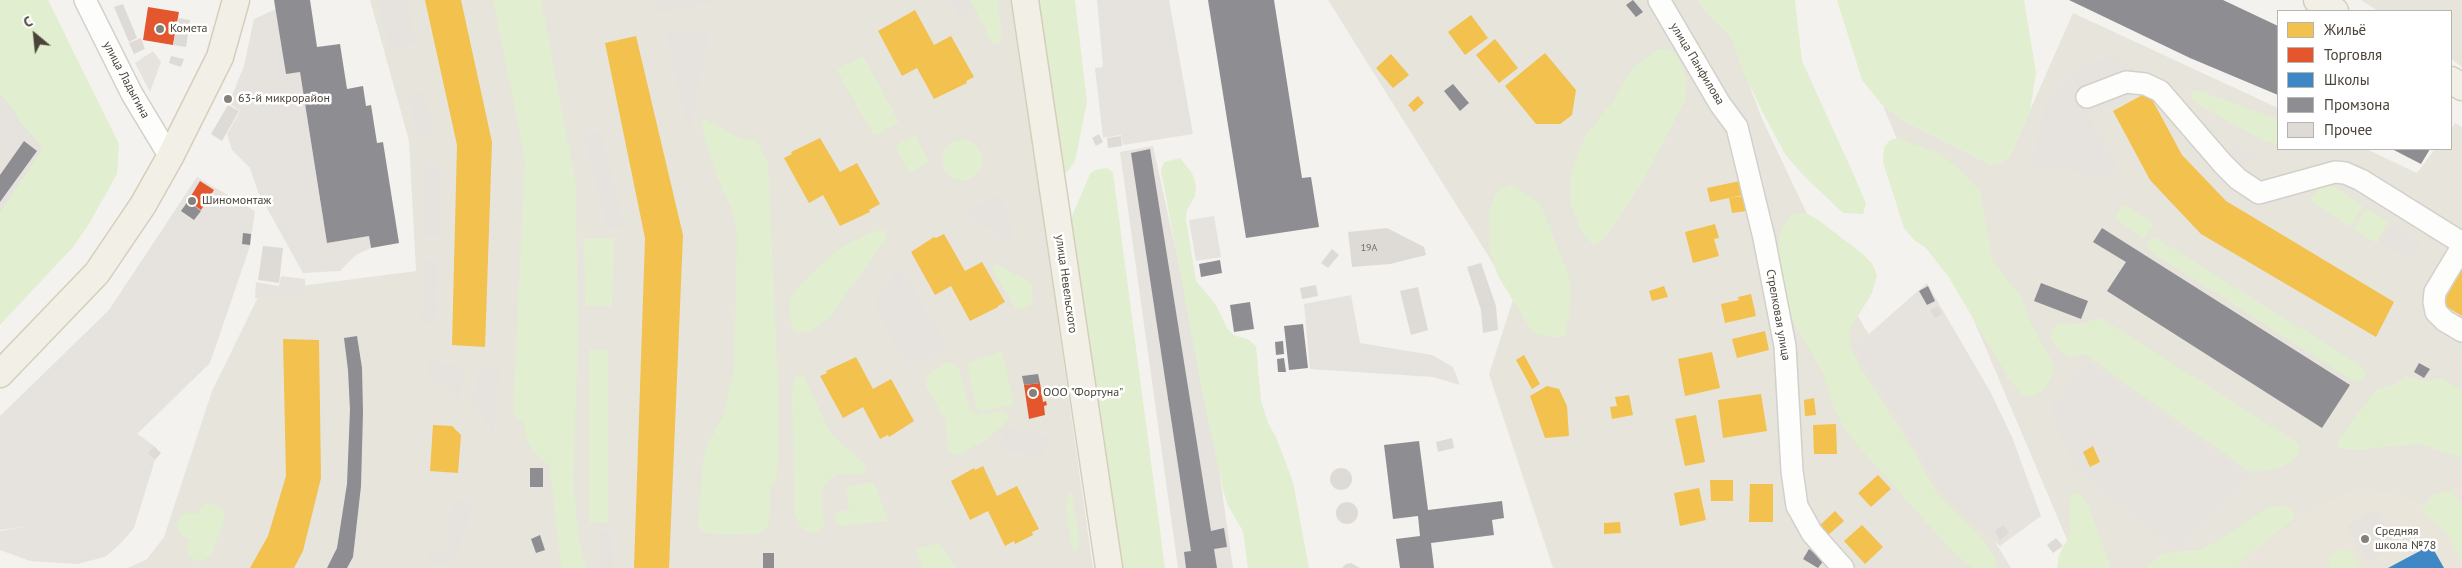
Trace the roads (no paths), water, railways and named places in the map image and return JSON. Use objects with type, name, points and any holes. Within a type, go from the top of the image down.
[{"type":"main road","points":[[0,374],[96,273],[143,205],[170,158],[220,57],[236,0]]},
{"type":"main road","name":"улица Невельского","points":[[1025,0],[1109,568]]},
{"type":"main road","points":[[2317,0],[2333,10]]},
{"type":"street","name":"улица Ладыгина","points":[[85,0],[132,94],[170,158]]},
{"type":"street","name":"улица Панфилова","points":[[1659,0],[1720,104],[1737,127]]},
{"type":"street","points":[[2087,97],[2126,82],[2145,84],[2160,91],[2203,143],[2228,169],[2238,179],[2259,192],[2329,174],[2345,173],[2361,180],[2462,243]]},
{"type":"street","name":"Стрелковая улица","points":[[1737,127],[1764,238],[1785,346],[1792,471],[1797,506],[1812,533],[1843,568]]},
{"type":"street","points":[[2462,247],[2436,292],[2434,302],[2436,312],[2462,331]]},
{"type":"place","name":"Комета","points":[[160,29]]},
{"type":"place","name":"63-й микрорайон","points":[[228,99]]},
{"type":"place","name":"Шиномонтаж","points":[[192,201]]},
{"type":"place","name":"ООО \"Фортуна\"","points":[[1033,393]]},
{"type":"place","name":"Средняя школа №78","points":[[2365,539]]}]
